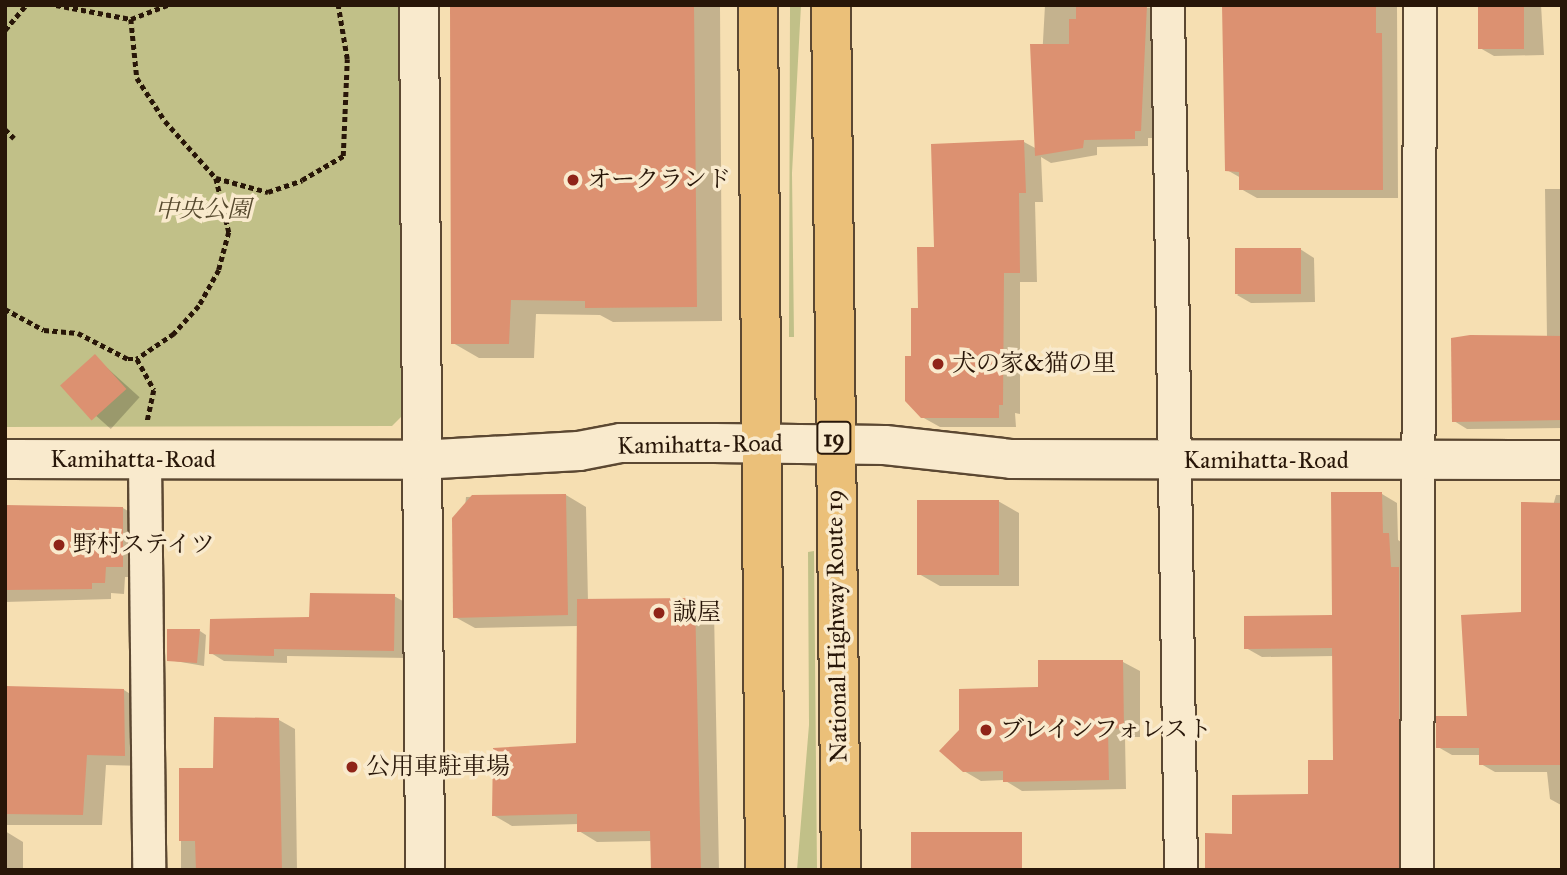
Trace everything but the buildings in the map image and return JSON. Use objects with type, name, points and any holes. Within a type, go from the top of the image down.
[{"type":"highway","points":[[758,5],[764,443],[765,870]]},
{"type":"highway","name":"National Highway Route 19","points":[[831,5],[841,870]]},
{"type":"street","points":[[419,5],[419,460],[425,870]]},
{"type":"street","points":[[1168,5],[1178,460],[1181,870]]},
{"type":"street","points":[[1417,870],[1416,462],[1420,5]]},
{"type":"street","name":"Kamihatta-Road","points":[[5,459],[419,460],[579,451],[621,443],[764,443],[885,445],[1012,460],[1562,460]]},
{"type":"street","points":[[145,460],[149,870]]},
{"type":"path","points":[[5,30],[26,5]]},
{"type":"path","points":[[56,5],[131,19],[169,5]]},
{"type":"path","points":[[216,178],[268,192],[302,180],[343,156],[347,59],[338,5]]},
{"type":"path","points":[[5,309],[44,330],[78,332],[128,359],[137,359],[174,334],[199,306],[219,270],[229,232],[216,178],[165,121],[137,78],[131,19]]},
{"type":"path","points":[[5,129],[14,138]]},
{"type":"path","points":[[137,359],[154,390],[145,460]]},
{"type":"green space","name":"中央公園","points":[[5,5],[399,5],[403,415],[392,426],[5,427]]},
{"type":"green space","points":[[790,5],[801,5],[792,173],[794,337],[789,337]]},
{"type":"green space","points":[[814,551],[817,870],[797,870],[809,725],[808,552]]},
{"type":"place","name":"オークランド","points":[[573,180]]},
{"type":"place","name":"犬の家&猫の里","points":[[938,364]]},
{"type":"place","name":"野村ステイツ","points":[[59,545]]},
{"type":"place","name":"誠屋","points":[[659,613]]},
{"type":"place","name":"ブレインフォレスト","points":[[986,730]]},
{"type":"place","name":"公用車駐車場","points":[[352,767]]}]
